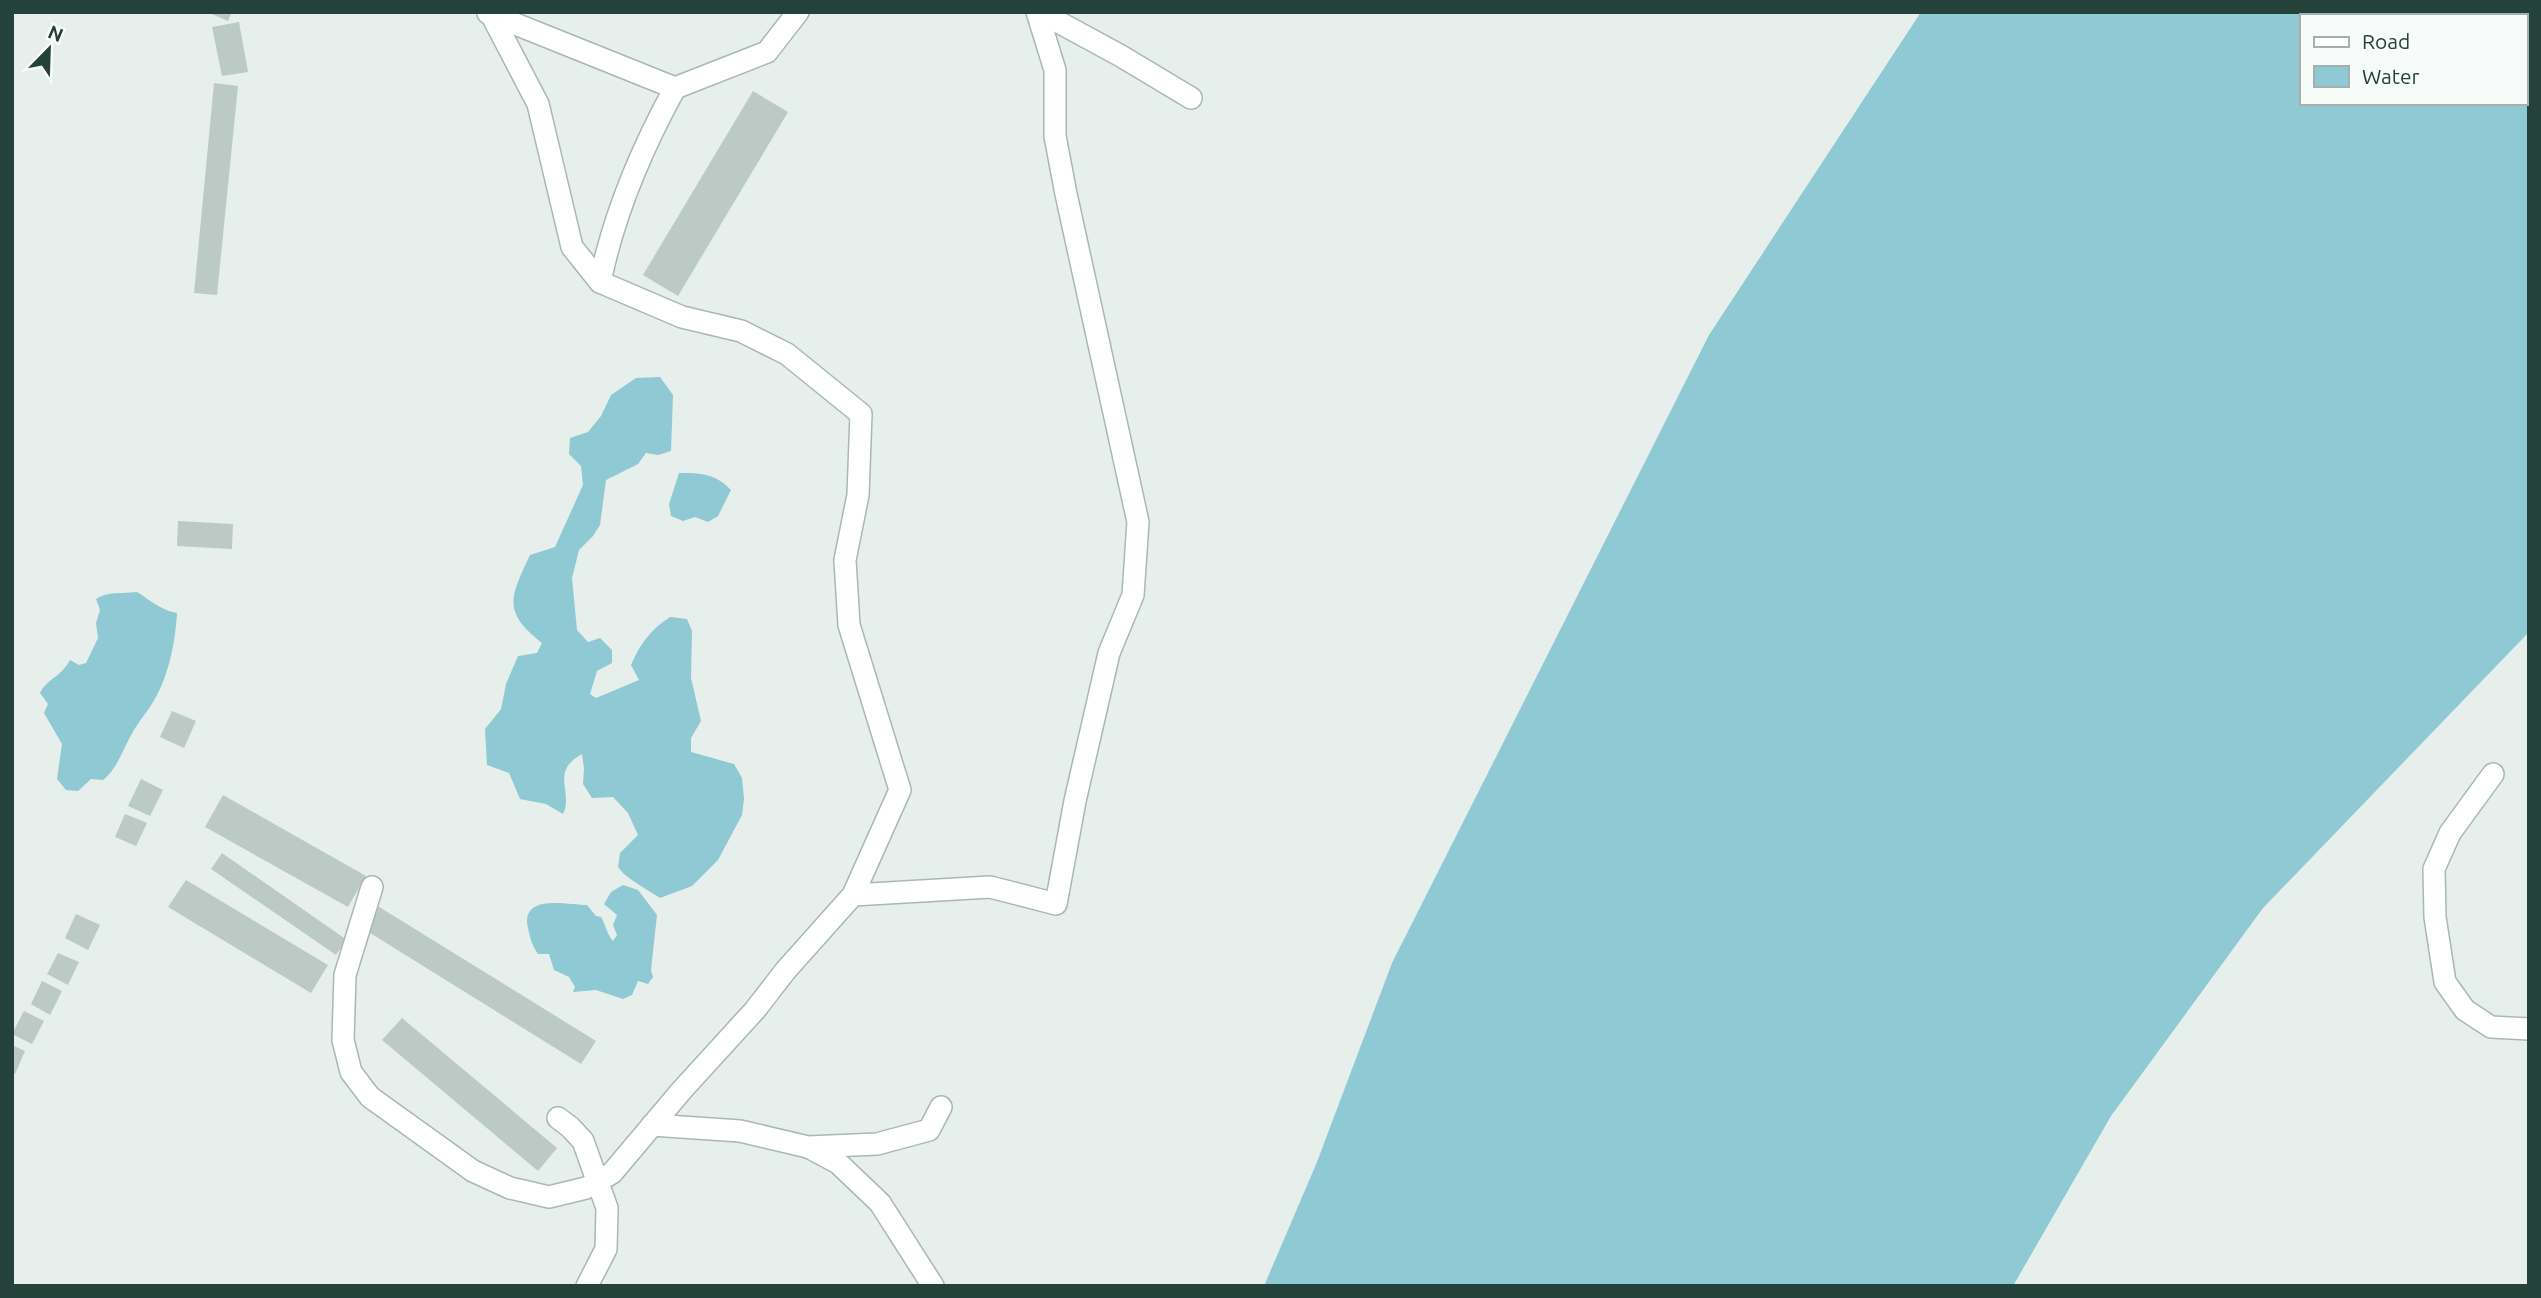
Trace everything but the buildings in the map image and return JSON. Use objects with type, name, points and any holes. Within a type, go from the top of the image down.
[{"type":"street","points":[[600,282],[619,207],[648,137],[675,88],[767,52],[798,12]]},
{"type":"street","points":[[1038,12],[1121,56],[1191,98]]},
{"type":"street","points":[[853,895],[990,887],[1056,904],[1075,801],[1109,653],[1133,595],[1138,523],[1066,194],[1055,136],[1055,71],[1038,12]]},
{"type":"street","points":[[489,14],[675,88]]},
{"type":"street","points":[[373,887],[345,975],[343,1041],[351,1072],[370,1097],[473,1171],[510,1188],[549,1197],[586,1188],[612,1173],[729,1040],[786,970],[853,895],[900,790],[849,625],[845,560],[858,495],[861,414],[787,355],[740,331],[682,317],[600,282],[572,247],[538,104],[489,14]]},
{"type":"street","points":[[2493,774],[2449,833],[2434,869],[2435,917],[2445,982],[2465,1010],[2491,1027],[2529,1029]]},
{"type":"street","points":[[808,1147],[877,1144],[929,1130],[941,1107]]},
{"type":"street","points":[[558,1118],[583,1141],[607,1208],[606,1249],[587,1286]]},
{"type":"street","points":[[652,1125],[740,1131],[808,1147],[838,1163],[880,1203],[933,1286]]},
{"type":"water","points":[[1921,12],[2529,12],[2529,632],[2263,908],[2111,1116],[2013,1286],[1264,1286],[1317,1162],[1392,963],[1709,335]]},
{"type":"water","points":[[660,377],[673,395],[671,451],[658,455],[646,453],[638,464],[606,480],[600,525],[579,550],[572,578],[577,630],[588,642],[600,638],[612,650],[612,663],[597,671],[590,694],[596,698],[639,680],[631,665],[647,638],[670,617],[687,619],[692,631],[691,678],[701,721],[691,738],[691,752],[734,764],[742,778],[742,815],[718,860],[692,886],[660,898],[618,867],[620,853],[638,835],[628,813],[613,797],[592,798],[583,784],[582,754],[572,761],[564,775],[566,806],[563,814],[546,804],[520,799],[509,773],[487,765],[485,729],[501,709],[506,684],[518,656],[537,653],[542,643],[520,622],[515,612],[515,592],[530,555],[555,547],[583,485],[581,466],[569,454],[570,438],[588,432],[601,416],[611,395],[636,378]]},
{"type":"water","points":[[679,473],[707,475],[719,480],[731,490],[718,516],[708,522],[695,517],[683,521],[671,516],[669,504]]},
{"type":"water","points":[[137,592],[161,608],[177,613],[166,674],[156,697],[111,771],[103,780],[91,779],[78,791],[66,790],[57,779],[62,744],[44,713],[48,704],[40,693],[70,660],[79,665],[86,663],[98,638],[96,623],[100,610],[96,599],[110,594]]},
{"type":"water","points":[[623,885],[638,890],[657,915],[651,970],[653,977],[648,984],[638,981],[632,995],[623,999],[596,990],[573,992],[575,987],[569,977],[554,970],[549,954],[538,954],[536,951],[527,917],[538,905],[547,903],[587,905],[596,916],[601,917],[613,941],[617,935],[613,925],[617,915],[604,904],[611,892]]}]
